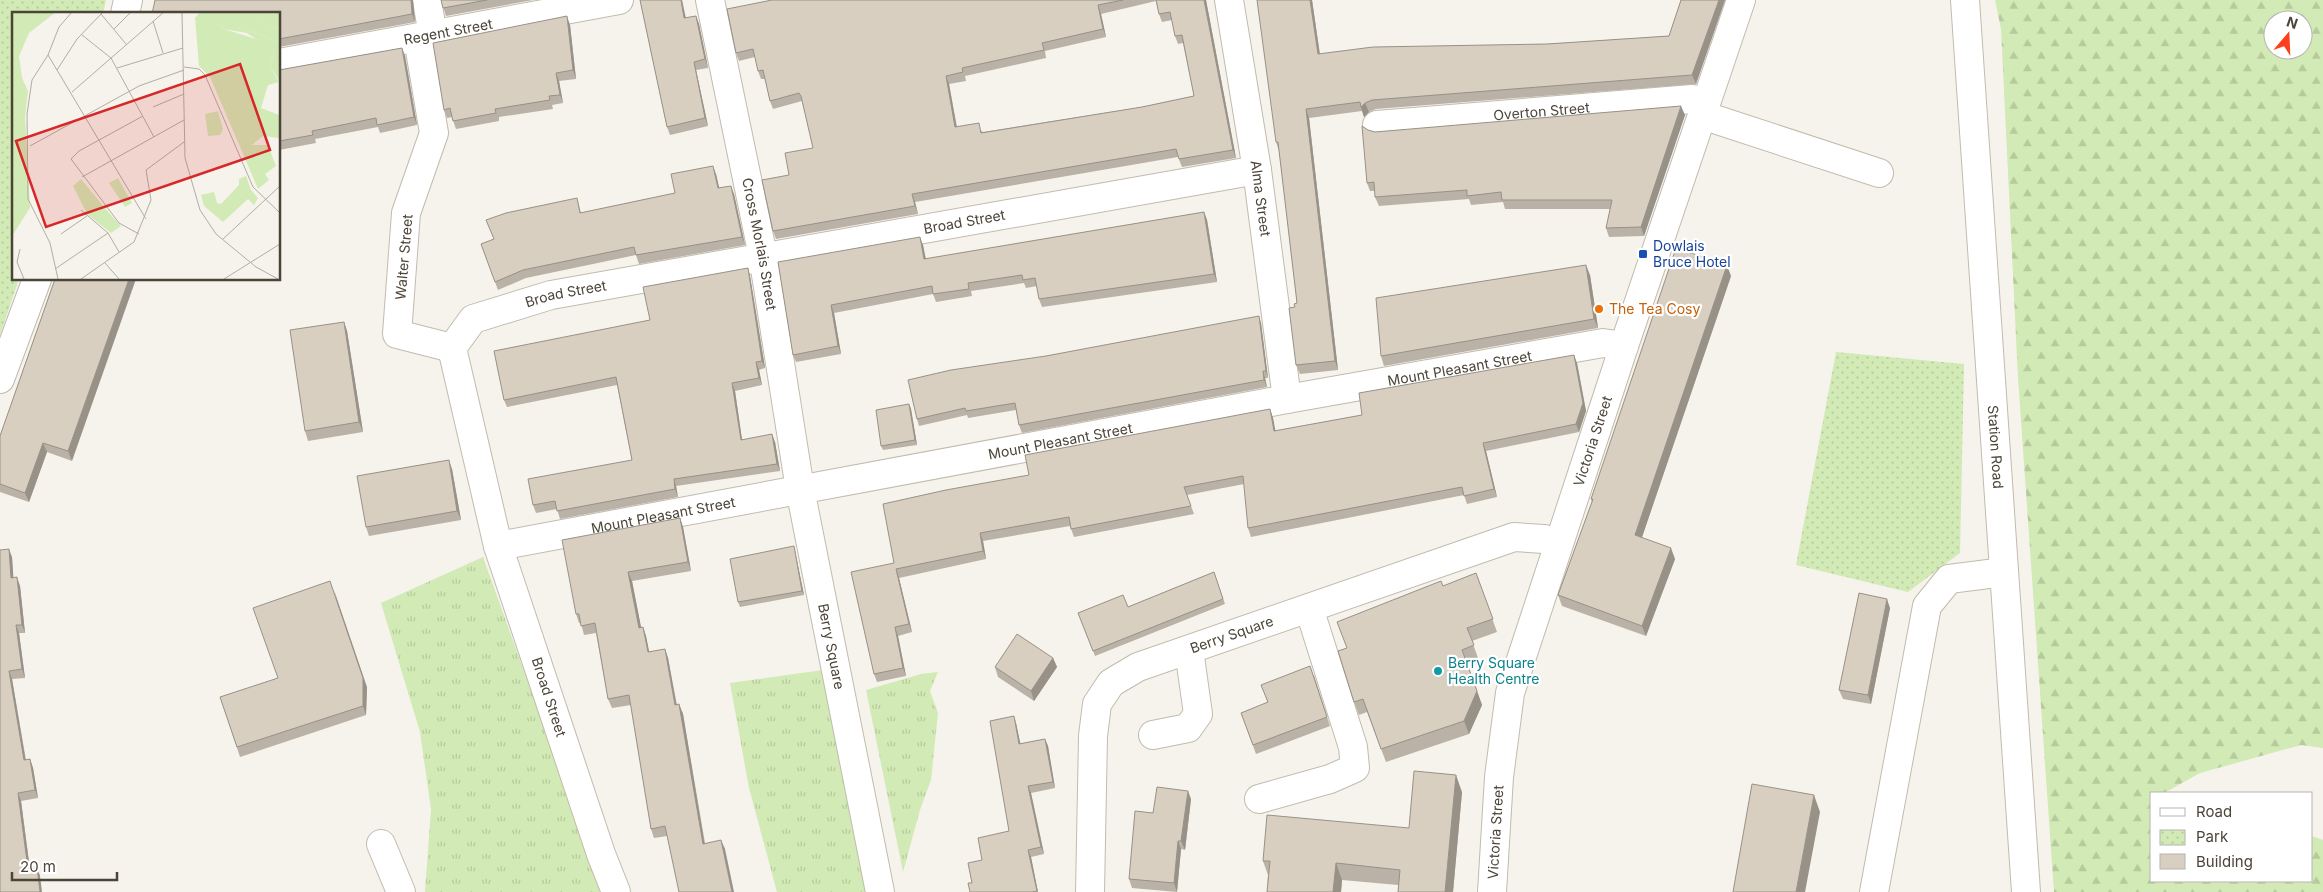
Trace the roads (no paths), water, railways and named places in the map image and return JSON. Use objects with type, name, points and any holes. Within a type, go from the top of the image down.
[{"type":"street","points":[[425,37],[427,0]]},
{"type":"street","name":"Regent Street","points":[[280,63],[619,0]]},
{"type":"street","name":"Cross Morlais Street","points":[[710,0],[763,256],[800,489]]},
{"type":"street","name":"Alma Street","points":[[1229,0],[1257,170],[1287,399]]},
{"type":"street","name":"Victoria Street","points":[[1492,892],[1498,777],[1510,693],[1624,346],[1741,0]]},
{"type":"street","name":"Station Road","points":[[1965,0],[2026,892]]},
{"type":"street","name":"Walter Street","points":[[425,37],[434,133],[406,213],[397,334],[452,348]]},
{"type":"street","name":"Overton Street","points":[[1377,124],[1692,99],[1704,109],[1879,173]]},
{"type":"street","name":"Broad Street","points":[[616,892],[601,854],[498,546],[452,348],[473,320],[551,295],[1257,170]]},
{"type":"street","points":[[0,379],[37,280]]},
{"type":"street","name":"Mount Pleasant Street","points":[[498,546],[1287,399],[1603,343],[1624,346]]},
{"type":"street","name":"Berry Square","points":[[800,489],[880,892]]},
{"type":"street","name":"Berry Square","points":[[1090,892],[1093,736],[1097,704],[1111,683],[1138,667],[1514,537],[1544,539],[1558,544]]},
{"type":"street","points":[[1874,892],[1926,606],[1949,579],[2004,572]]},
{"type":"street","points":[[1258,799],[1330,780],[1355,768],[1352,747],[1309,608]]},
{"type":"street","points":[[1153,735],[1188,728],[1198,714],[1189,650]]},
{"type":"street","points":[[381,844],[401,892]]},
{"type":"place","name":"Dowlais Bruce Hotel","points":[[1643,254]]},
{"type":"place","name":"The Tea Cosy","points":[[1599,309]]},
{"type":"place","name":"Berry Square Health Centre","points":[[1438,671]]}]
